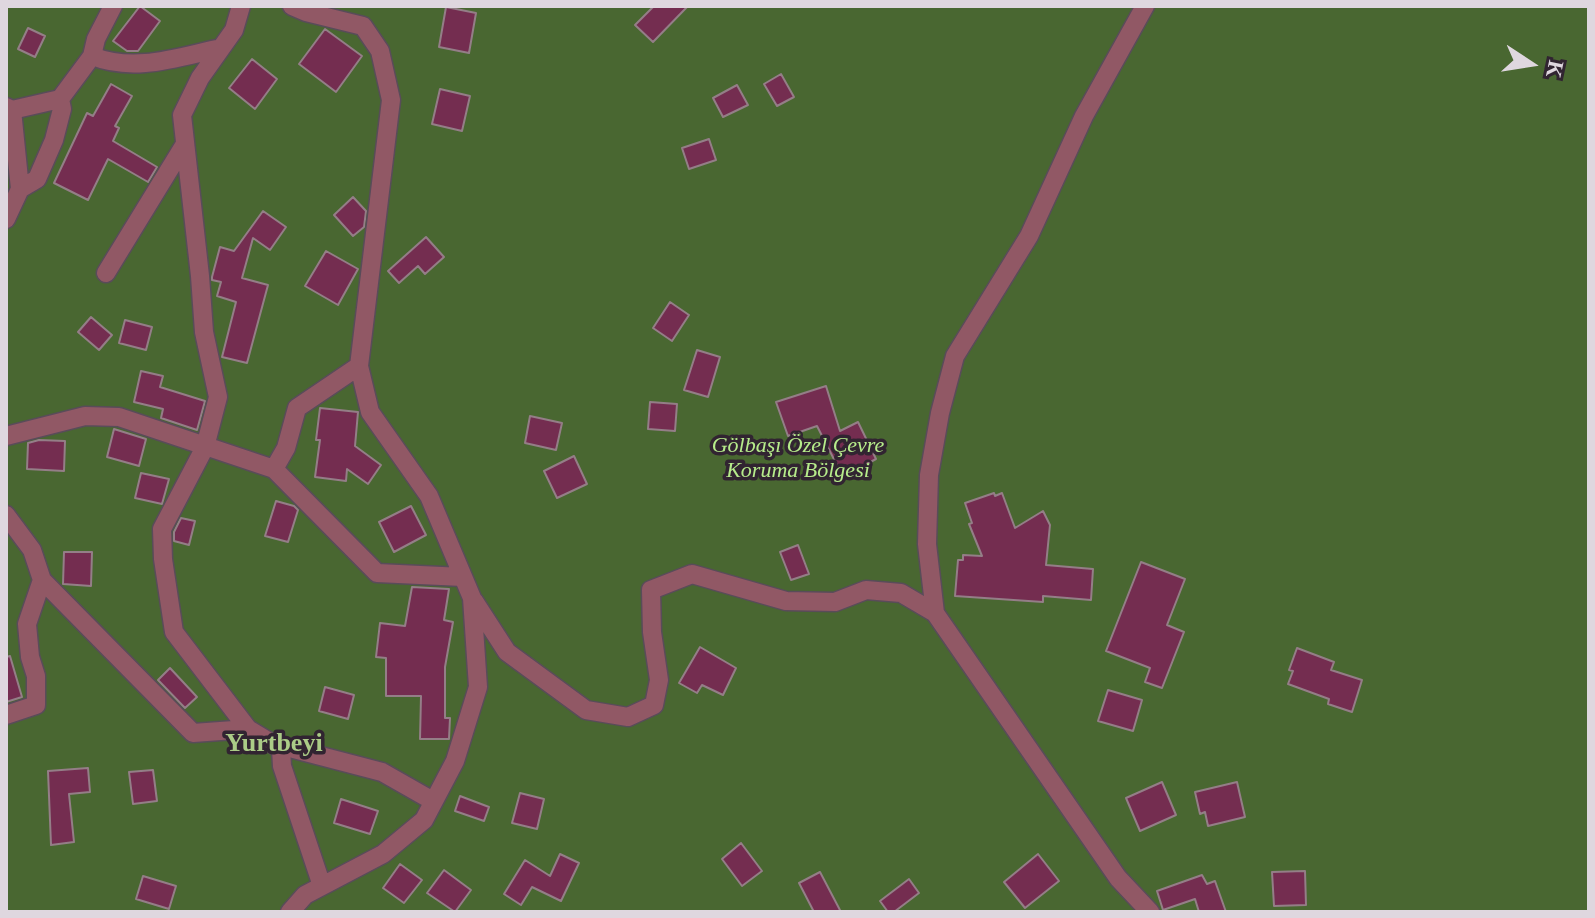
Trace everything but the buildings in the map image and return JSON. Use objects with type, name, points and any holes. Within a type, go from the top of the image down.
[{"type":"street","points":[[6,219],[20,189],[9,108],[60,99],[92,56],[96,39],[113,6]]},
{"type":"street","points":[[241,6],[234,30],[200,78],[182,115],[204,332],[218,397],[205,447],[162,529],[163,559],[174,632],[248,729],[281,749],[290,748],[382,772],[433,801]]},
{"type":"street","points":[[292,6],[363,26],[380,51],[391,100],[359,366],[370,412],[429,496],[472,598],[507,652],[586,710],[628,717],[654,705],[659,680],[652,632],[651,590],[692,574],[786,601],[835,602],[866,590],[901,593],[935,613],[1118,878],[1150,912]]},
{"type":"street","points":[[935,613],[927,544],[929,475],[940,413],[955,356],[1029,236],[1084,116],[1145,6]]},
{"type":"street","points":[[92,56],[106,62],[145,65],[221,48]]},
{"type":"street","points":[[20,189],[37,179],[54,140],[62,109],[60,99]]},
{"type":"street","points":[[106,273],[185,144]]},
{"type":"street","points":[[274,469],[286,448],[297,408],[359,366]]},
{"type":"street","points":[[6,436],[85,416],[119,417],[274,469],[377,573],[463,577]]},
{"type":"street","points":[[6,515],[32,550],[42,580],[193,733],[248,729]]},
{"type":"street","points":[[6,715],[36,705],[36,676],[30,657],[27,624],[42,580]]},
{"type":"street","points":[[290,912],[305,895],[383,854],[424,820],[455,761],[478,687],[472,598]]},
{"type":"street","points":[[281,749],[282,766],[322,886]]},
{"type":"green space","name":"Gölbaşı Özel Çevre Koruma Bölgesi","points":[[6,6],[1589,6],[1589,912],[6,912]]},
{"type":"district","name":"Yurtbeyi","points":[[274,744]]}]
